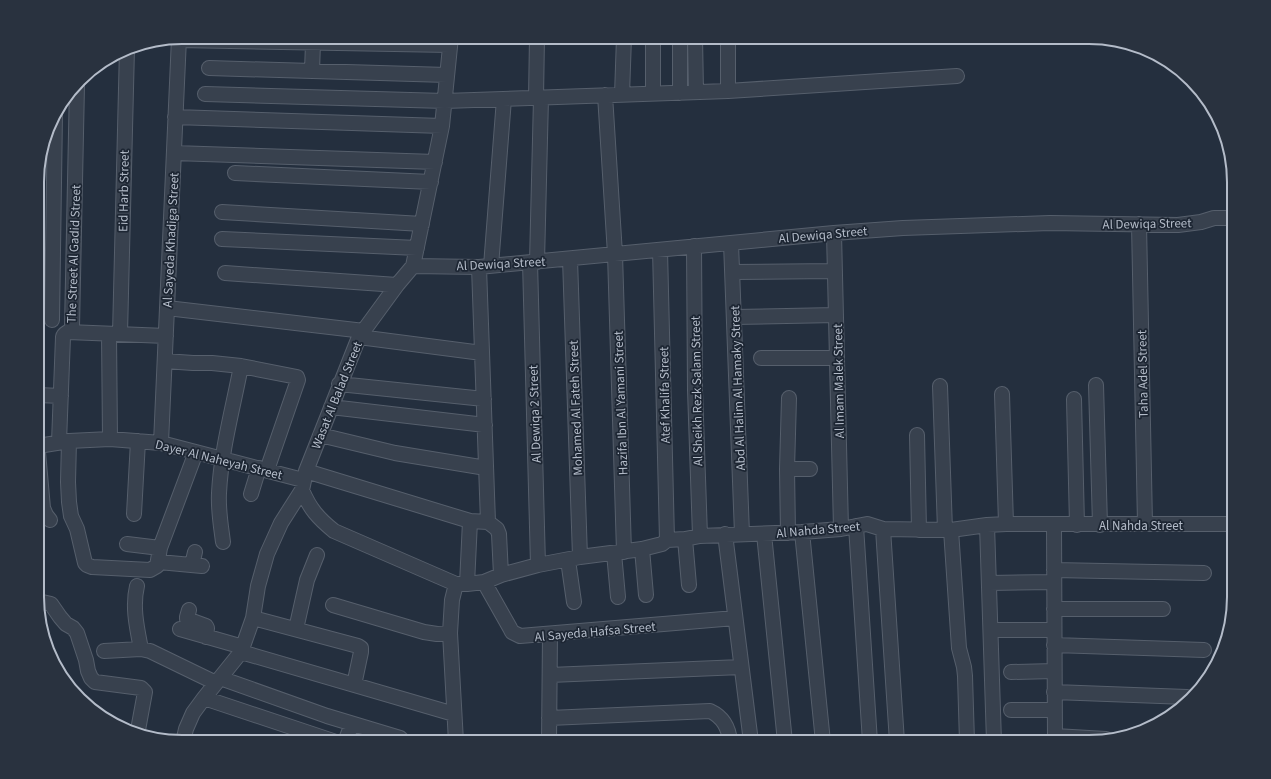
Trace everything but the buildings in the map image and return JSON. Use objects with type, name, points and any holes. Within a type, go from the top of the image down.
[{"type":"street","name":"Al Sayeda Khadiga Street","points":[[161,443],[179,44]]},
{"type":"street","points":[[312,44],[312,71]]},
{"type":"street","name":"Wasat Al Balad Street","points":[[185,735],[193,713],[242,650],[253,618],[258,586],[268,554],[304,480],[320,435],[361,334],[413,266],[442,126],[450,44]]},
{"type":"street","name":"Al Dewiqa 2 Street","points":[[537,44],[539,98],[533,262],[538,565]]},
{"type":"street","points":[[622,95],[624,44]]},
{"type":"street","points":[[653,44],[653,94]]},
{"type":"street","points":[[680,44],[680,92]]},
{"type":"street","points":[[695,44],[696,92]]},
{"type":"street","points":[[728,44],[728,91]]},
{"type":"street","name":"Eid Harb Street","points":[[110,439],[127,56]]},
{"type":"street","points":[[209,68],[447,75]]},
{"type":"street","points":[[205,94],[445,101],[728,91],[957,76]]},
{"type":"street","name":"The Street Al Gadid Street","points":[[77,92],[72,327],[63,337],[61,396],[69,502],[85,563],[87,565],[92,567],[150,570],[157,566],[160,555]]},
{"type":"street","name":"Hazifa Ibn Al Yamani Street","points":[[604,95],[615,254],[619,552],[618,596]]},
{"type":"street","points":[[501,575],[499,534],[493,525],[488,522],[482,353],[485,266],[504,99]]},
{"type":"street","points":[[175,117],[442,126]]},
{"type":"street","points":[[52,320],[55,130]]},
{"type":"street","points":[[174,153],[435,162]]},
{"type":"street","points":[[235,173],[431,182]]},
{"type":"street","points":[[222,212],[422,224]]},
{"type":"street","name":"Al Dewiqa Street","points":[[413,266],[485,266],[570,259],[731,242],[903,228],[1043,223],[1178,225],[1201,222],[1214,218],[1227,218]]},
{"type":"street","name":"Taha Adel Street","points":[[1139,224],[1145,524]]},
{"type":"street","name":"Al Imam Malek Street","points":[[834,233],[841,529]]},
{"type":"street","points":[[222,239],[417,248]]},
{"type":"street","name":"Abd Al Halim Al Hamaky Street","points":[[731,242],[742,534]]},
{"type":"street","name":"Al Sheikh Rezk Salam Street","points":[[694,246],[695,390],[700,536]]},
{"type":"street","name":"Atef Khalifa Street","points":[[660,250],[667,540]]},
{"type":"street","name":"Mohamed Al Fateh Street","points":[[570,259],[574,602]]},
{"type":"street","points":[[732,272],[835,271]]},
{"type":"street","points":[[225,273],[397,285]]},
{"type":"street","points":[[167,308],[361,334],[482,353]]},
{"type":"street","points":[[734,318],[836,315]]},
{"type":"street","points":[[68,332],[166,336]]},
{"type":"street","points":[[761,358],[837,358]]},
{"type":"street","points":[[165,361],[241,366],[295,376],[298,379],[263,469],[251,494]]},
{"type":"street","points":[[223,542],[219,493],[223,459],[241,366]]},
{"type":"street","points":[[340,384],[484,399]]},
{"type":"street","points":[[1096,385],[1100,525]]},
{"type":"street","points":[[940,386],[948,530],[959,648],[965,676],[967,735]]},
{"type":"street","points":[[1002,394],[1006,524]]},
{"type":"street","points":[[44,395],[61,396]]},
{"type":"street","points":[[788,533],[787,469],[789,398]]},
{"type":"street","points":[[1074,399],[1077,525]]},
{"type":"street","points":[[331,407],[485,425]]},
{"type":"street","points":[[320,435],[395,453],[486,468]]},
{"type":"street","points":[[917,435],[919,530]]},
{"type":"street","name":"Dayer Al Naheyah Street","points":[[44,445],[64,442],[110,439],[161,443],[470,521],[488,522]]},
{"type":"street","points":[[134,514],[138,441]]},
{"type":"street","points":[[160,555],[196,452]]},
{"type":"street","points":[[787,469],[810,469]]},
{"type":"street","points":[[304,480],[309,506],[320,520],[334,531],[462,584]]},
{"type":"street","points":[[44,510],[50,520]]},
{"type":"street","points":[[456,735],[450,633],[452,600],[462,584],[470,521]]},
{"type":"street","name":"Al Nahda Street","points":[[462,584],[484,582],[501,575],[538,565],[574,558],[642,549],[658,545],[667,540],[725,534],[788,533],[841,529],[867,524],[883,529],[948,530],[1006,524],[1227,524]]},
{"type":"street","points":[[987,525],[994,735]]},
{"type":"street","points":[[1054,525],[1055,735]]},
{"type":"street","points":[[856,526],[870,735]]},
{"type":"street","points":[[883,529],[897,735]]},
{"type":"street","points":[[802,532],[822,735]]},
{"type":"street","points":[[725,534],[749,735]]},
{"type":"street","points":[[764,534],[785,735]]},
{"type":"street","points":[[685,539],[690,585]]},
{"type":"street","points":[[127,544],[160,555],[197,561]]},
{"type":"street","points":[[642,549],[646,595]]},
{"type":"street","points":[[296,629],[307,580],[317,554]]},
{"type":"street","points":[[989,583],[1054,576],[1204,573]]},
{"type":"street","name":"Al Sayeda Hafsa Street","points":[[484,582],[512,632],[524,637],[735,618]]},
{"type":"street","points":[[137,586],[134,609],[141,649]]},
{"type":"street","points":[[44,602],[51,604],[60,617],[76,631],[90,675],[95,682],[141,688],[144,690],[145,692],[138,727]]},
{"type":"street","points":[[333,605],[424,632],[437,634],[450,633]]},
{"type":"street","points":[[1054,609],[1163,609]]},
{"type":"street","points":[[189,610],[187,617],[188,619],[206,626],[206,637]]},
{"type":"street","points":[[253,618],[360,647],[362,652],[354,685]]},
{"type":"street","points":[[180,629],[354,685],[454,714]]},
{"type":"street","points":[[990,630],[1054,630]]},
{"type":"street","points":[[549,735],[550,634]]},
{"type":"street","points":[[1054,645],[1204,650]]},
{"type":"street","points":[[104,651],[141,649],[157,654],[218,681],[390,735]]},
{"type":"street","points":[[550,675],[741,667]]},
{"type":"street","points":[[1011,672],[1054,671]]},
{"type":"street","points":[[1054,692],[1185,697]]},
{"type":"street","points":[[204,698],[315,735]]},
{"type":"street","points":[[1011,710],[1054,710]]},
{"type":"street","points":[[550,718],[710,711],[718,715],[723,720],[728,735]]},
{"type":"street","points":[[348,735],[352,724]]}]
